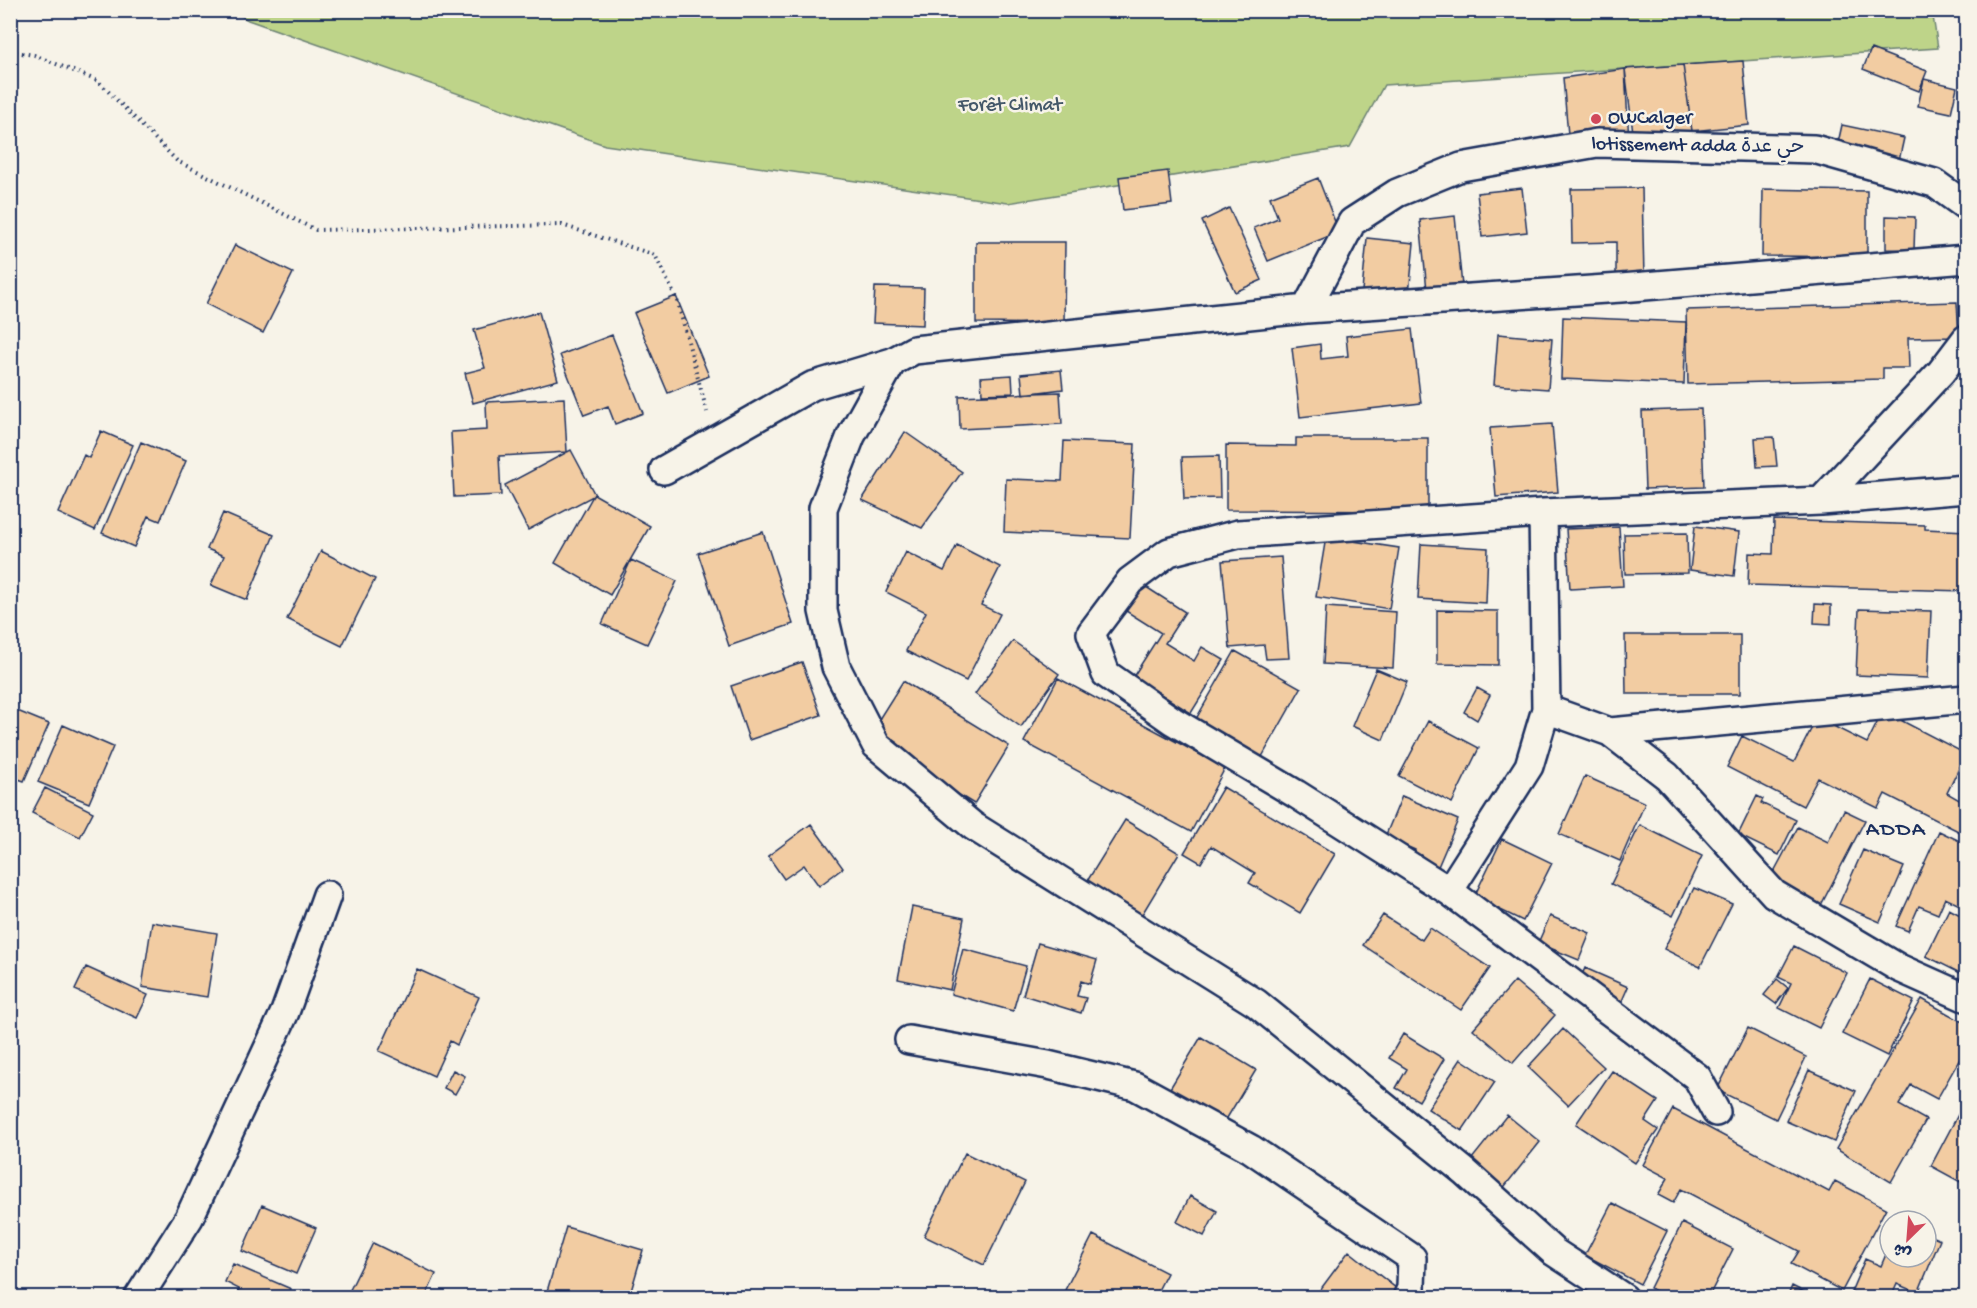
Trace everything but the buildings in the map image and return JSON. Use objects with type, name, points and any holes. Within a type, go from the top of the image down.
[{"type":"street","name":"lotissement adda حي عدة","points":[[1306,309],[1352,222],[1397,193],[1461,167],[1598,143],[1814,148],[1934,183],[1966,206]]},
{"type":"street","points":[[664,470],[812,386],[892,362],[914,350],[1306,309],[1620,288],[1966,259]]},
{"type":"street","points":[[1821,501],[1941,372],[1966,339]]},
{"type":"street","points":[[892,362],[851,436],[823,508],[823,611],[836,667],[876,745],[973,826],[1256,1003],[1465,1172],[1554,1252],[1624,1298]]},
{"type":"street","points":[[1716,1112],[1697,1077],[1449,891],[1296,794],[1173,721],[1106,674],[1091,633],[1130,581],[1169,552],[1238,534],[1543,513],[1821,501],[1966,489]]},
{"type":"street","points":[[1449,891],[1529,766],[1546,709],[1543,513]]},
{"type":"street","points":[[1610,732],[1966,699]]},
{"type":"street","points":[[1546,709],[1610,732],[1667,776],[1774,894],[1899,968],[1964,998],[1966,996]]},
{"type":"street","points":[[138,1298],[189,1218],[199,1197],[285,1012],[327,895]]},
{"type":"street","points":[[909,1040],[1048,1065],[1135,1086],[1251,1149],[1412,1258],[1411,1288],[1407,1298]]},
{"type":"path","points":[[10,51],[34,55],[99,81],[177,161],[316,230],[562,225],[655,255],[677,300],[708,416],[718,411]]},
{"type":"green space","name":"Forêt Climat","points":[[1932,10],[1938,48],[1384,85],[1350,147],[1008,203],[605,145],[248,20],[233,11]]},
{"type":"place","name":"OWCalger","points":[[1596,119]]},
{"type":"district","name":"ADDA","points":[[1896,831]]}]
